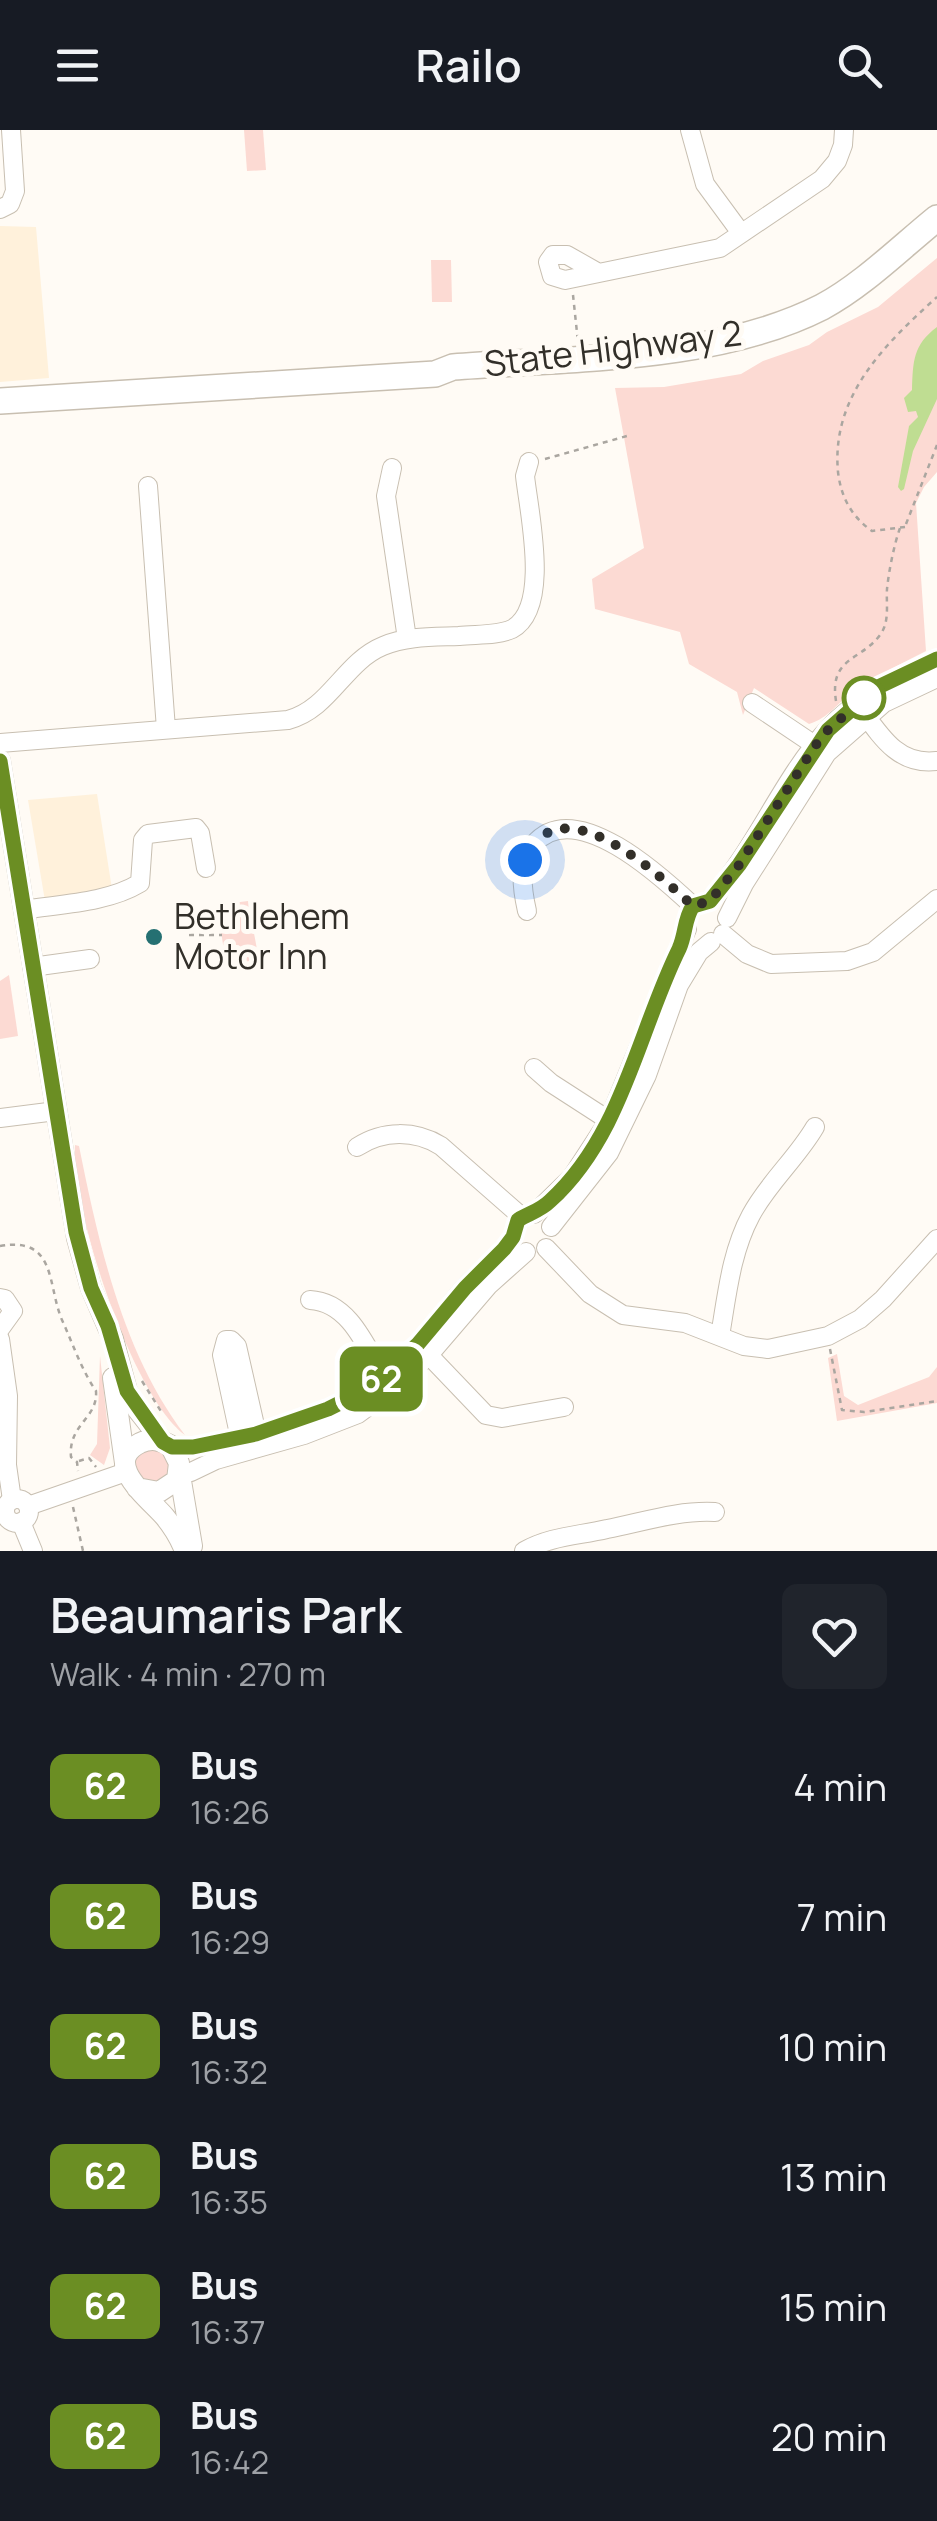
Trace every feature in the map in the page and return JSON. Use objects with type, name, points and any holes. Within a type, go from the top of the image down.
[{"type":"highway","name":"State Highway 2","points":[[0,401],[435,374],[453,366],[684,348],[752,334],[822,307],[937,218]]},
{"type":"highway","name":"State Highway 2","points":[[435,374],[453,381],[679,364],[724,357],[774,343],[823,321],[859,298],[937,236]]},
{"type":"main road","points":[[0,761],[76,1232],[100,1310],[113,1374],[123,1473],[171,1525],[184,1551]]},
{"type":"main road","points":[[100,1310],[130,1398],[178,1456],[194,1551]]},
{"type":"main road","points":[[123,1473],[127,1456],[136,1446],[150,1440],[167,1444]]},
{"type":"main road","points":[[123,1473],[159,1492],[173,1484],[180,1474]]},
{"type":"street","points":[[0,209],[10,204],[15,191],[11,130]]},
{"type":"street","points":[[690,130],[706,184],[740,233]]},
{"type":"street","points":[[597,272],[561,253],[550,258],[548,266],[552,276],[572,279],[712,252],[822,180],[837,161],[844,130]]},
{"type":"street","points":[[0,743],[298,718],[327,697],[363,656],[383,646],[407,639],[502,632],[527,616],[535,592],[525,476],[528,462]]},
{"type":"street","points":[[392,468],[386,496],[407,639]]},
{"type":"street","points":[[148,486],[166,729]]},
{"type":"street","points":[[180,1474],[388,1383],[526,1252],[546,1248],[551,1226],[592,1177],[615,1124],[659,990],[687,928],[686,919],[739,865],[854,709],[876,688],[937,660]]},
{"type":"street","points":[[854,709],[937,678]]},
{"type":"street","points":[[752,703],[821,750]]},
{"type":"street","points":[[854,709],[902,756],[922,763],[937,761]]},
{"type":"street","points":[[423,1349],[513,1237],[515,1224],[572,1176],[615,1124],[647,1074],[680,985],[699,952],[721,931],[821,750]]},
{"type":"street","points":[[23,910],[101,897],[140,884],[143,840],[148,834],[196,828],[206,868]]},
{"type":"street","points":[[527,911],[522,885],[526,856],[544,834],[565,828],[584,830],[611,843],[701,904],[722,907],[721,931]]},
{"type":"street","points":[[721,931],[747,954],[771,964],[847,962],[873,952],[937,899]]},
{"type":"street","points":[[687,928],[698,940],[721,931]]},
{"type":"street","points":[[32,967],[90,959]]},
{"type":"street","points":[[534,1068],[551,1084],[615,1124]]},
{"type":"street","points":[[0,1118],[56,1111]]},
{"type":"street","points":[[720,1336],[731,1271],[742,1235],[758,1204],[816,1127]]},
{"type":"street","points":[[357,1147],[373,1138],[394,1135],[426,1138],[442,1146],[528,1215],[542,1216],[551,1226]]},
{"type":"street","points":[[513,1237],[526,1252]]},
{"type":"street","points":[[546,1248],[607,1307],[637,1319],[685,1323],[744,1346],[768,1350],[828,1336],[872,1310],[937,1239]]},
{"type":"street","points":[[0,1298],[5,1298],[14,1311],[0,1329]]},
{"type":"street","points":[[310,1300],[330,1304],[344,1313],[388,1383]]},
{"type":"street","points":[[0,1340],[8,1396],[7,1465],[13,1512],[33,1551]]},
{"type":"street","points":[[423,1349],[486,1415],[502,1418],[564,1407]]},
{"type":"street","points":[[167,1444],[250,1444]]},
{"type":"street","points":[[13,1512],[123,1473]]},
{"type":"street","points":[[524,1551],[552,1538],[678,1512],[715,1512]]},
{"type":"path","points":[[572,279],[578,347]]},
{"type":"path","points":[[905,526],[872,530],[856,520],[840,486],[840,422],[872,365],[894,336],[937,297]]},
{"type":"path","points":[[528,462],[627,436]]},
{"type":"path","points":[[905,526],[937,445]]},
{"type":"path","points":[[854,709],[835,691],[840,671],[846,660],[883,631],[898,528],[905,526]]},
{"type":"path","points":[[189,935],[222,935]]},
{"type":"path","points":[[0,1246],[28,1248],[45,1261],[61,1318],[74,1341],[83,1372],[96,1391],[93,1410],[72,1437],[71,1457],[77,1462]]},
{"type":"path","points":[[828,1336],[842,1410],[864,1412],[937,1401]]},
{"type":"path","points":[[140,1378],[166,1418]]},
{"type":"path","points":[[77,1462],[89,1458],[95,1467],[123,1473]]},
{"type":"path","points":[[77,1462],[73,1506],[83,1551]]},
{"type":"shaded area","points":[[244,130],[263,130],[266,170],[247,171]]},
{"type":"shaded area","points":[[0,226],[36,227],[49,378],[0,382]]},
{"type":"shaded area","points":[[937,258],[937,472],[916,503],[926,651],[863,685],[828,714],[809,724],[754,688],[743,715],[737,692],[689,664],[680,632],[595,609],[592,579],[644,548],[615,388],[664,387],[741,374],[763,361],[809,345],[878,307]]},
{"type":"shaded area","points":[[431,260],[451,260],[452,302],[432,302]]},
{"type":"shaded area","points":[[937,327],[937,399],[913,451],[901,491],[898,487],[909,426],[918,417],[916,411],[908,412],[904,398],[912,390],[919,347]]},
{"type":"shaded area","points":[[97,794],[112,889],[45,901],[28,800]]},
{"type":"shaded area","points":[[248,901],[259,960],[226,964],[217,905]]},
{"type":"shaded area","points":[[9,975],[18,1036],[0,1039],[0,981]]},
{"type":"shaded area","points":[[75,1145],[79,1146],[105,1260],[129,1334],[163,1403],[185,1435],[165,1414],[145,1382],[109,1299],[83,1212]]},
{"type":"shaded area","points":[[837,1354],[844,1396],[858,1405],[929,1377],[937,1367],[937,1403],[837,1421],[828,1358]]},
{"type":"shaded area","points":[[100,1356],[110,1448],[104,1465],[90,1455],[97,1444]]},
{"type":"shaded area","points":[[152,1449],[164,1454],[169,1466],[164,1478],[152,1483],[140,1478],[135,1466],[140,1454]]},
{"type":"bus line","name":"62","points":[[0,761],[71,1207],[91,1288],[137,1409],[163,1442],[172,1447],[193,1447],[256,1434],[350,1400],[384,1377],[418,1344],[504,1249],[518,1220],[549,1203],[588,1154],[627,1080],[693,906],[710,901],[739,865],[828,730],[876,688],[937,659]]},
{"type":"place","name":"Bethlehem Motor Inn","points":[[154,937]]},
{"type":"route","points":[[525,860],[544,834],[565,828],[584,830],[637,860],[693,906],[710,901],[739,865],[815,746],[864,698]]}]
